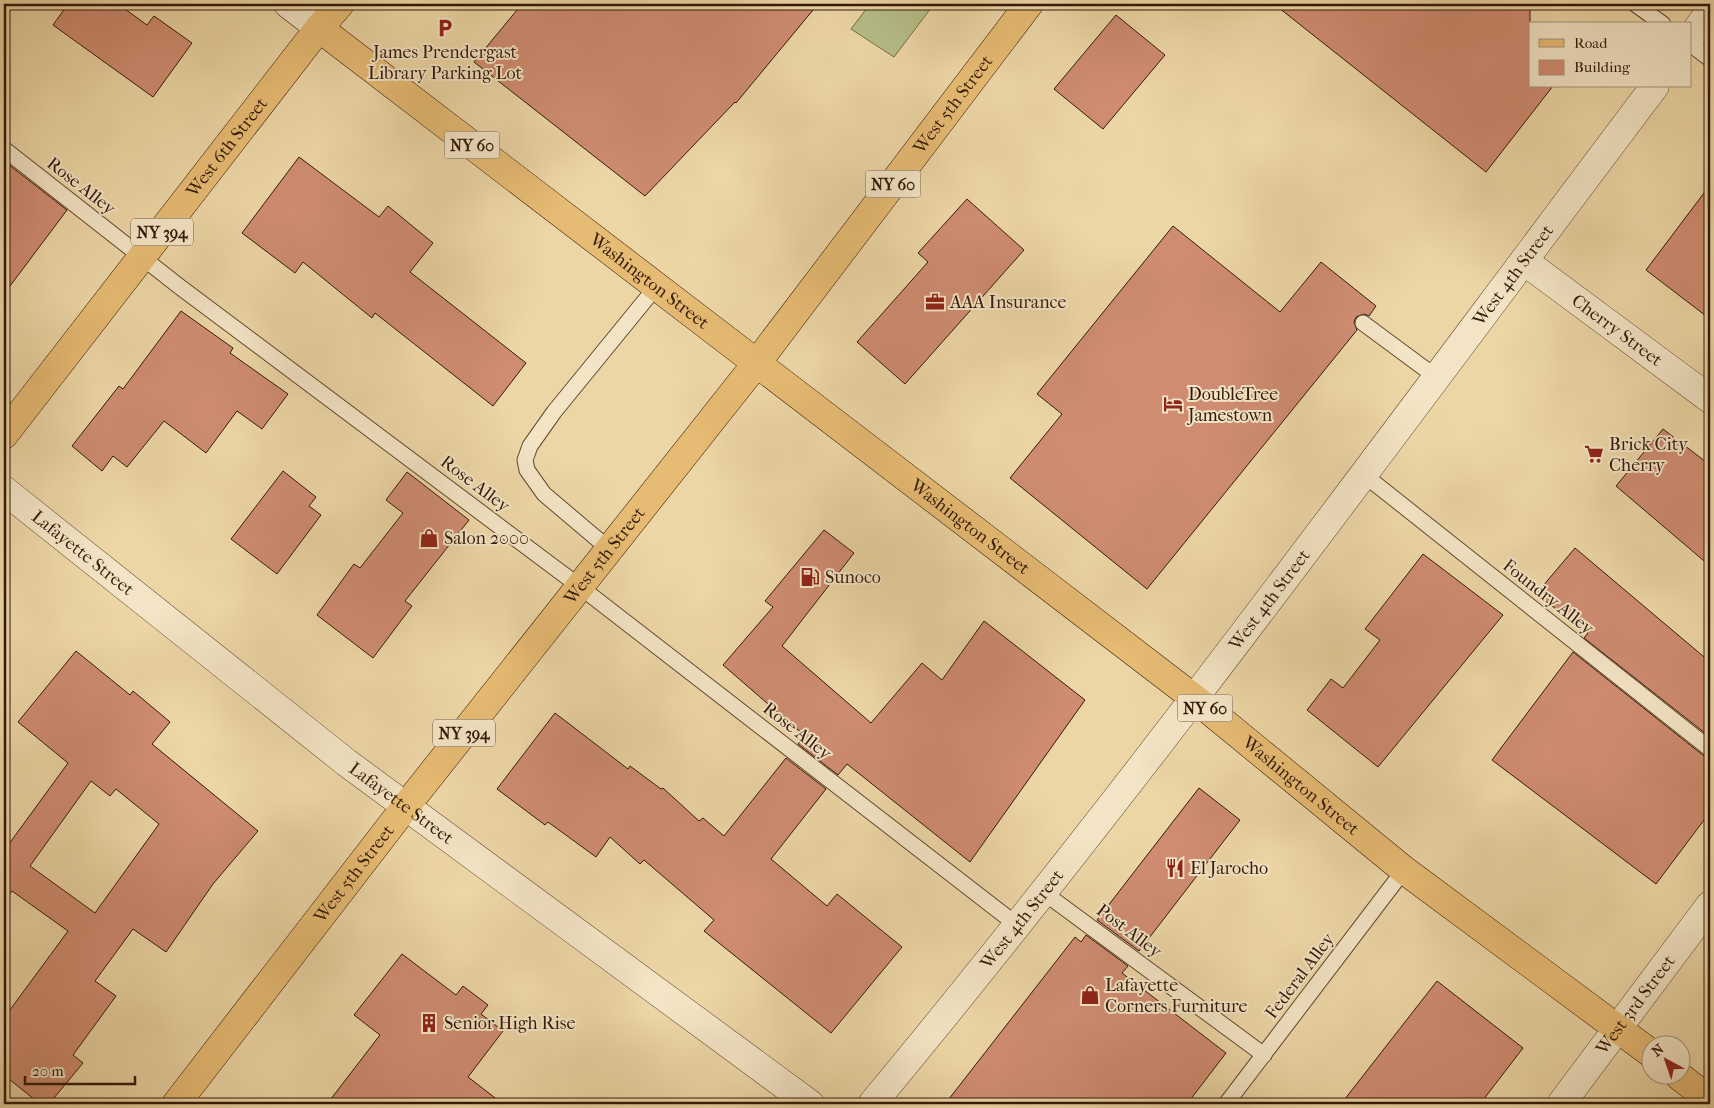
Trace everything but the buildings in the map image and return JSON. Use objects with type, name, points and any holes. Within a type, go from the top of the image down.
[{"type":"main road","name":"West 6th Street","points":[[4,435],[319,28],[340,4]]},
{"type":"main road","name":"West 5th Street","points":[[176,1104],[406,806],[756,364],[1029,4]]},
{"type":"main road","name":"Washington Street","points":[[319,28],[1194,698],[1404,870],[1642,1046]]},
{"type":"main road","points":[[1692,1086],[1710,1100]]},
{"type":"street","name":"Washington Street","points":[[288,4],[319,28]]},
{"type":"street","points":[[1692,36],[1710,12]]},
{"type":"street","name":"West 4th Street","points":[[872,1104],[1044,892],[1194,698],[1654,88]]},
{"type":"street","name":"Cherry Street","points":[[1524,261],[1710,399]]},
{"type":"street","name":"Lafayette Street","points":[[4,490],[347,763],[810,1104]]},
{"type":"street","name":"West 3rd Street","points":[[1561,1104],[1710,905]]},
{"type":"lane","points":[[1635,4],[1660,22]]},
{"type":"lane","points":[[1692,46],[1710,59]]},
{"type":"lane","name":"Rose Alley","points":[[4,149],[143,257],[580,586],[1017,925]]},
{"type":"lane","points":[[609,549],[544,494],[527,470],[525,460],[530,446],[554,412],[656,287]]},
{"type":"lane","points":[[1363,323],[1436,377]]},
{"type":"lane","name":"Foundry Alley","points":[[1363,474],[1710,749]]},
{"type":"lane","name":"Federal Alley","points":[[1226,1104],[1404,870]]},
{"type":"lane","name":"Post Alley","points":[[1044,892],[1264,1055]]},
{"type":"green space","points":[[870,4],[934,4],[894,57],[851,29]]},
{"type":"place","name":"James Prendergast Library Parking Lot","points":[[445,28]]},
{"type":"place","name":"AAA Insurance","points":[[935,302]]},
{"type":"place","name":"DoubleTree Jamestown","points":[[1173,404]]},
{"type":"place","name":"Brick City Cherry","points":[[1594,454]]},
{"type":"place","name":"Salon 2000","points":[[429,538]]},
{"type":"place","name":"Sunoco","points":[[810,577]]},
{"type":"place","name":"El Jarocho","points":[[1175,868]]},
{"type":"place","name":"Lafayette Corners Furniture","points":[[1090,995]]},
{"type":"place","name":"Senior High Rise","points":[[429,1023]]}]
